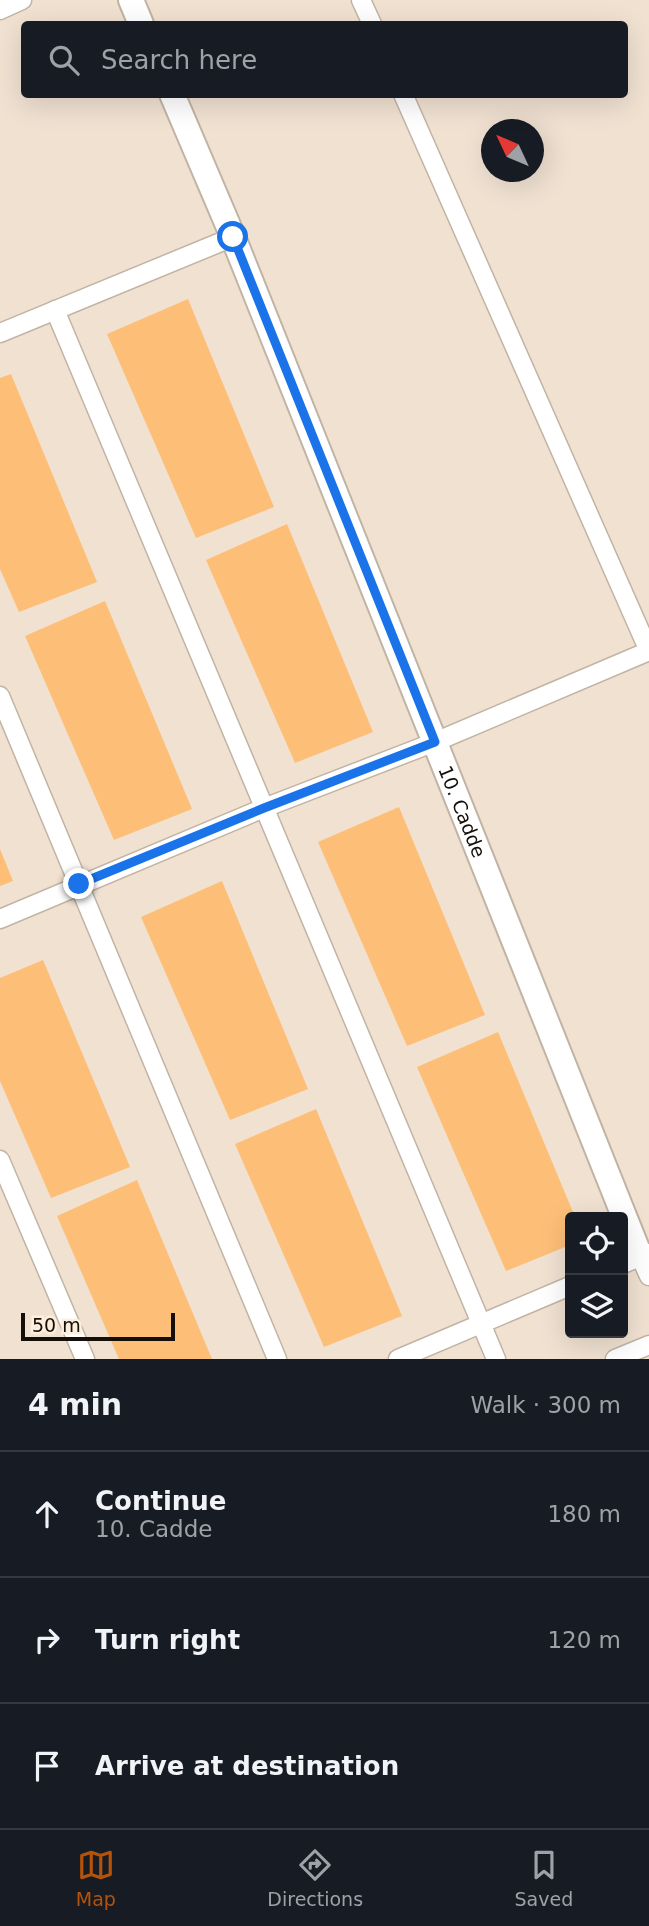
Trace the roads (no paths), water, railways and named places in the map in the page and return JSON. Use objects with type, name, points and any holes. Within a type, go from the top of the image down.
[{"type":"street","points":[[0,10],[23,0]]},
{"type":"street","points":[[131,0],[140,21]]},
{"type":"street","points":[[361,0],[371,21]]},
{"type":"street","name":"10. Cadde","points":[[174,98],[233,237],[640,1262]]},
{"type":"street","points":[[0,919],[264,808],[435,742],[649,651],[405,98]]},
{"type":"street","points":[[0,332],[233,237]]},
{"type":"street","points":[[55,310],[496,1359]]},
{"type":"street","points":[[0,696],[277,1359]]},
{"type":"street","points":[[0,1160],[85,1359]]},
{"type":"street","points":[[398,1359],[565,1288]]},
{"type":"street","points":[[615,1359],[649,1345]]}]
